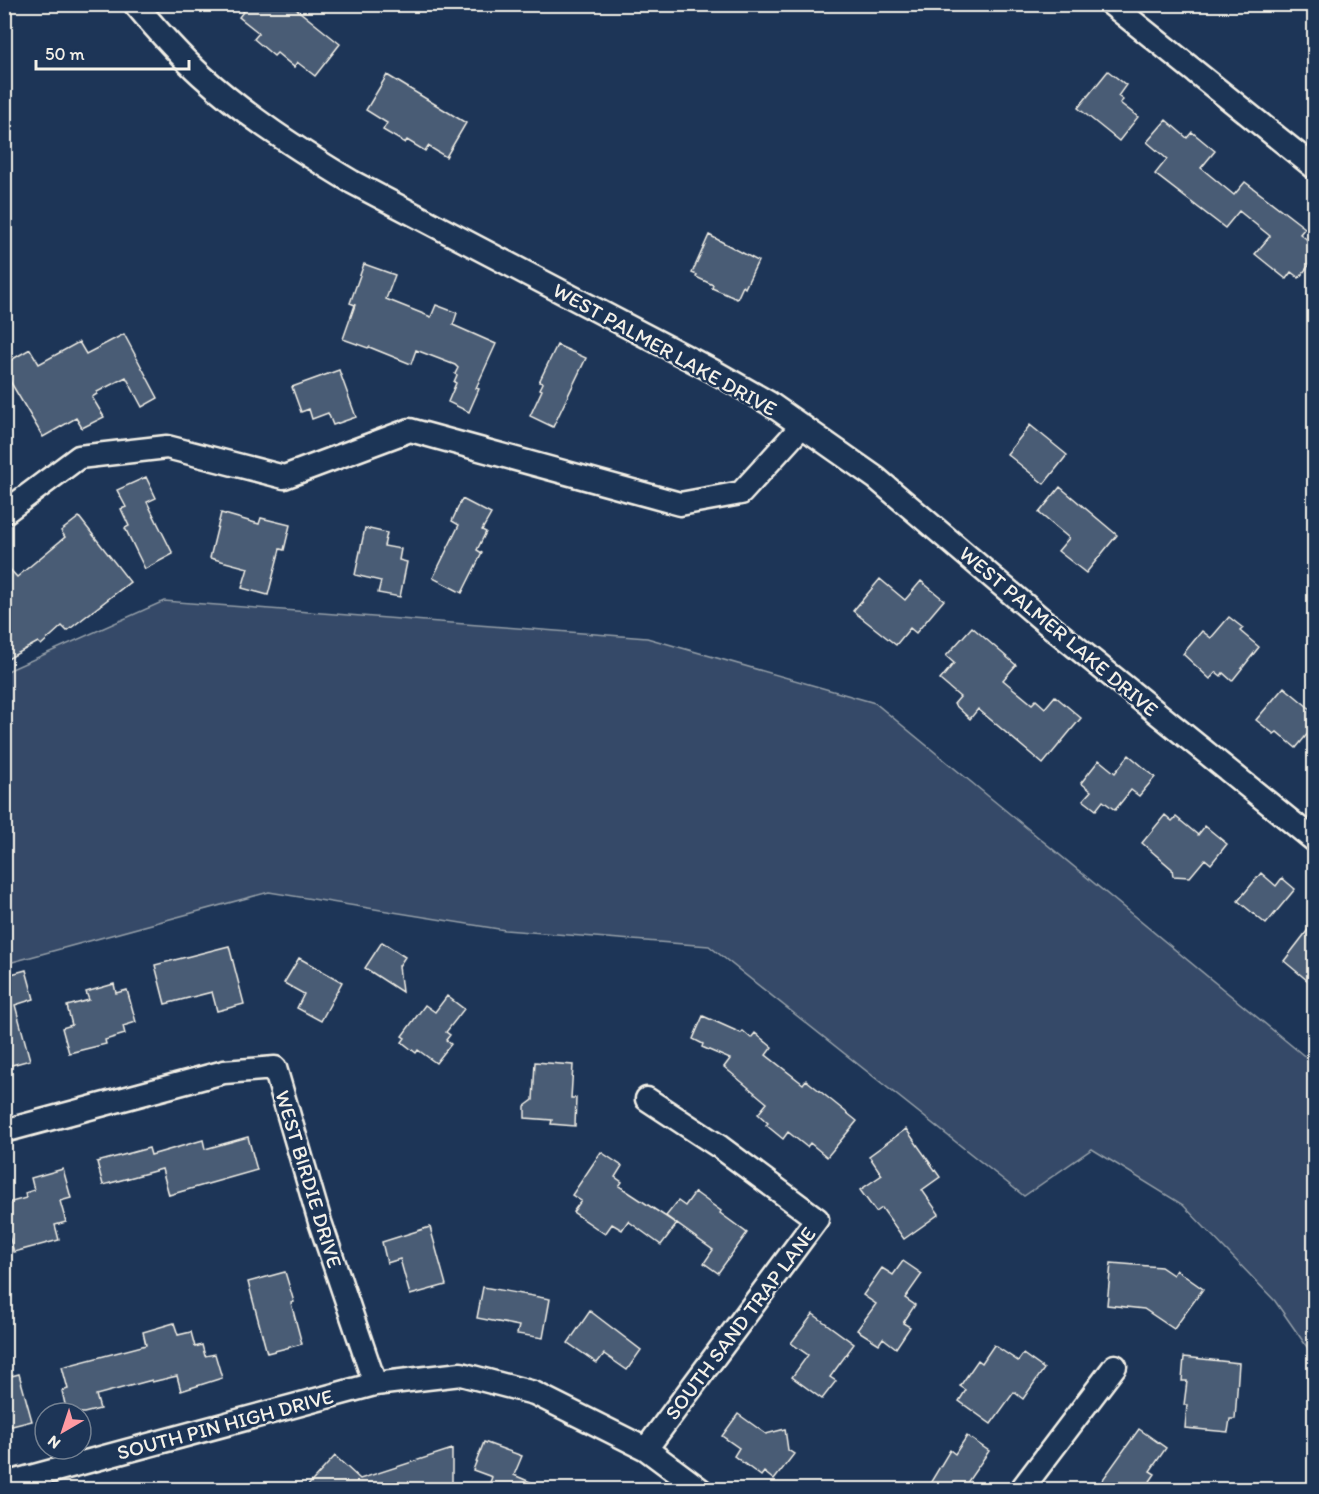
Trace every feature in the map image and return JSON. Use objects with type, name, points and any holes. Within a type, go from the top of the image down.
[{"type":"street","name":"WEST PALMER LAKE DRIVE","points":[[135,4],[201,75],[262,124],[318,162],[713,371],[769,403],[876,478],[1045,622],[1314,840]]},
{"type":"street","points":[[1111,4],[1314,167]]},
{"type":"street","points":[[4,513],[79,457],[167,447],[284,477],[410,430],[680,504],[741,493],[802,426]]},
{"type":"street","name":"WEST BIRDIE DRIVE","points":[[4,1131],[224,1072],[275,1068],[320,1222],[375,1384]]},
{"type":"street","name":"SOUTH SAND TRAP LANE","points":[[646,1099],[720,1147],[816,1219],[646,1449]]},
{"type":"street","points":[[1021,1490],[1115,1366]]},
{"type":"street","name":"SOUTH PIN HIGH DRIVE","points":[[4,1484],[375,1384],[461,1374],[534,1393],[646,1449],[701,1490]]},
{"type":"shaded area","points":[[164,601],[647,638],[875,703],[1314,1064],[1314,1357],[1275,1301],[1183,1205],[1092,1149],[1024,1196],[709,946],[505,930],[269,892],[5,964],[5,672]]},
{"type":"building","points":[[249,4],[290,4],[340,44],[315,76],[297,62],[294,67],[277,53],[274,56],[254,39],[259,33],[239,17]]},
{"type":"building","points":[[1108,71],[1126,85],[1118,96],[1123,100],[1120,103],[1138,117],[1119,141],[1078,108]]},
{"type":"building","points":[[387,75],[466,123],[446,157],[428,146],[425,151],[407,140],[405,143],[383,130],[387,123],[366,110]]},
{"type":"building","points":[[1166,120],[1187,138],[1192,132],[1215,151],[1201,168],[1234,195],[1245,182],[1305,228],[1300,234],[1314,245],[1314,259],[1299,278],[1291,272],[1286,279],[1255,254],[1270,236],[1239,211],[1225,228],[1155,174],[1167,159],[1147,142]]},
{"type":"building","points":[[709,235],[758,261],[737,299],[712,288],[713,285],[692,273]]},
{"type":"building","points":[[364,264],[395,275],[386,299],[431,317],[436,305],[457,313],[453,325],[496,344],[476,388],[479,389],[469,412],[448,402],[456,383],[454,382],[457,375],[455,374],[458,368],[455,365],[416,350],[411,364],[343,339],[355,305],[350,303]]},
{"type":"building","points":[[124,334],[158,398],[142,407],[126,377],[92,397],[104,417],[82,428],[76,418],[43,437],[4,371],[4,364],[30,349],[39,364],[79,342],[86,354]]},
{"type":"building","points":[[557,345],[586,358],[553,427],[530,416],[542,390],[540,389],[543,383],[539,382]]},
{"type":"building","points":[[339,370],[356,417],[333,425],[328,413],[312,419],[309,409],[301,412],[292,387]]},
{"type":"building","points":[[1030,425],[1067,455],[1044,484],[1007,454]]},
{"type":"building","points":[[146,477],[156,498],[147,502],[173,554],[145,569],[125,528],[129,526],[121,509],[126,507],[117,490]]},
{"type":"building","points":[[1060,487],[1117,535],[1086,573],[1058,551],[1069,538],[1039,513]]},
{"type":"building","points":[[462,499],[491,514],[482,530],[486,532],[477,550],[482,553],[462,593],[433,578],[459,525],[452,521]]},
{"type":"building","points":[[221,513],[259,524],[261,518],[290,525],[284,550],[280,549],[268,595],[242,588],[248,568],[210,558]]},
{"type":"building","points":[[79,517],[130,582],[67,631],[62,626],[41,645],[38,642],[4,661],[4,563],[17,577],[65,537],[61,531]]},
{"type":"building","points":[[365,528],[387,533],[384,546],[401,549],[399,560],[407,562],[400,597],[378,593],[381,581],[355,575]]},
{"type":"building","points":[[880,579],[905,600],[921,581],[944,600],[916,633],[910,628],[896,645],[853,611]]},
{"type":"building","points":[[1229,617],[1243,628],[1240,631],[1259,647],[1232,681],[1223,673],[1221,676],[1216,672],[1210,679],[1183,654],[1202,631],[1211,638]]},
{"type":"building","points":[[972,627],[1016,665],[1003,680],[1032,704],[1036,700],[1045,708],[1055,696],[1081,718],[1043,764],[978,709],[970,719],[954,704],[960,697],[940,680],[954,663],[946,656]]},
{"type":"building","points":[[1284,687],[1314,712],[1314,726],[1296,748],[1277,732],[1274,734],[1256,720]]},
{"type":"building","points":[[1129,755],[1155,777],[1139,796],[1131,790],[1115,810],[1103,801],[1096,810],[1083,800],[1091,791],[1081,783],[1099,760],[1115,773]]},
{"type":"building","points":[[1165,815],[1172,821],[1176,817],[1198,835],[1205,826],[1227,844],[1211,864],[1205,859],[1190,877],[1173,876],[1172,869],[1142,843]]},
{"type":"building","points":[[1261,873],[1276,886],[1282,878],[1295,889],[1266,924],[1238,901]]},
{"type":"building","points":[[1314,922],[1314,986],[1284,961]]},
{"type":"building","points":[[382,942],[405,957],[399,966],[402,992],[365,968]]},
{"type":"building","points":[[229,946],[244,1004],[217,1011],[212,992],[165,1004],[155,965]]},
{"type":"building","points":[[299,958],[342,982],[321,1021],[297,1008],[304,994],[284,983]]},
{"type":"building","points":[[26,970],[34,999],[15,1005],[30,1060],[8,1066],[4,1052],[4,976]]},
{"type":"building","points":[[114,984],[116,993],[127,990],[136,1022],[123,1026],[125,1034],[105,1040],[106,1044],[69,1053],[62,1028],[72,1025],[67,1006],[89,1000],[86,992]]},
{"type":"building","points":[[447,996],[464,1009],[446,1032],[450,1035],[446,1040],[451,1044],[436,1063],[418,1050],[416,1053],[402,1042],[405,1038],[402,1036],[425,1005],[435,1012]]},
{"type":"building","points":[[703,1016],[741,1033],[743,1031],[751,1038],[755,1033],[772,1047],[766,1055],[803,1084],[806,1080],[857,1121],[827,1157],[810,1143],[807,1147],[788,1132],[783,1139],[766,1125],[768,1123],[758,1114],[767,1103],[724,1067],[730,1059],[702,1047],[703,1044],[693,1039]]},
{"type":"building","points":[[535,1062],[573,1065],[571,1098],[576,1098],[575,1126],[551,1124],[552,1120],[525,1118],[525,1106],[533,1100]]},
{"type":"building","points":[[906,1129],[940,1177],[922,1190],[939,1214],[904,1239],[882,1208],[876,1212],[860,1190],[882,1175],[869,1156]]},
{"type":"building","points":[[248,1137],[257,1170],[169,1195],[162,1169],[103,1185],[97,1162],[149,1148],[151,1155],[203,1140],[205,1149]]},
{"type":"building","points":[[601,1152],[622,1166],[615,1177],[622,1182],[619,1186],[677,1224],[661,1245],[628,1221],[622,1230],[612,1224],[605,1234],[573,1212],[581,1201],[572,1195]]},
{"type":"building","points":[[63,1169],[71,1198],[60,1201],[66,1222],[55,1225],[59,1240],[14,1252],[4,1221],[4,1204],[26,1198],[25,1193],[34,1190],[31,1178]]},
{"type":"building","points":[[695,1192],[747,1233],[718,1273],[704,1263],[713,1250],[666,1216],[678,1201],[685,1206]]},
{"type":"building","points":[[430,1227],[446,1285],[410,1295],[400,1259],[387,1263],[382,1242]]},
{"type":"building","points":[[903,1261],[922,1274],[905,1298],[915,1305],[903,1323],[910,1327],[896,1348],[883,1338],[879,1344],[857,1330],[876,1304],[863,1295],[882,1268],[893,1275]]},
{"type":"building","points":[[1111,1263],[1161,1267],[1173,1275],[1176,1270],[1203,1289],[1174,1329],[1144,1309],[1107,1305]]},
{"type":"building","points":[[285,1272],[294,1302],[291,1303],[302,1344],[267,1353],[248,1282]]},
{"type":"building","points":[[483,1287],[550,1299],[543,1338],[517,1334],[519,1326],[477,1318]]},
{"type":"building","points":[[590,1311],[641,1350],[627,1370],[604,1354],[597,1363],[568,1343]]},
{"type":"building","points":[[813,1314],[854,1344],[830,1377],[836,1381],[822,1399],[792,1377],[808,1355],[791,1343]]},
{"type":"building","points":[[174,1323],[178,1335],[191,1332],[195,1347],[202,1345],[205,1356],[215,1354],[222,1378],[181,1391],[177,1376],[152,1382],[152,1380],[96,1395],[100,1409],[93,1411],[93,1401],[64,1401],[62,1391],[68,1389],[62,1367],[146,1345],[143,1332]]},
{"type":"building","points":[[994,1345],[1018,1361],[1023,1354],[1044,1369],[1023,1399],[1014,1392],[991,1424],[959,1401],[966,1390],[960,1386],[978,1360],[982,1363]]},
{"type":"building","points":[[1184,1357],[1239,1363],[1235,1419],[1230,1419],[1228,1432],[1185,1428],[1187,1405],[1184,1405],[1187,1381],[1182,1381]]},
{"type":"building","points":[[19,1374],[32,1421],[4,1428],[4,1378]]},
{"type":"building","points":[[738,1414],[766,1434],[785,1429],[788,1450],[794,1454],[774,1480],[764,1472],[761,1476],[734,1456],[739,1448],[722,1436]]},
{"type":"building","points":[[1139,1429],[1166,1448],[1150,1471],[1155,1474],[1144,1490],[1112,1490],[1101,1482]]},
{"type":"building","points":[[967,1436],[989,1451],[962,1490],[926,1490],[950,1450],[955,1454]]},
{"type":"building","points":[[484,1442],[522,1456],[514,1475],[549,1490],[487,1490],[492,1477],[473,1470]]},
{"type":"building","points":[[452,1449],[452,1490],[304,1490],[335,1456],[360,1479]]}]
